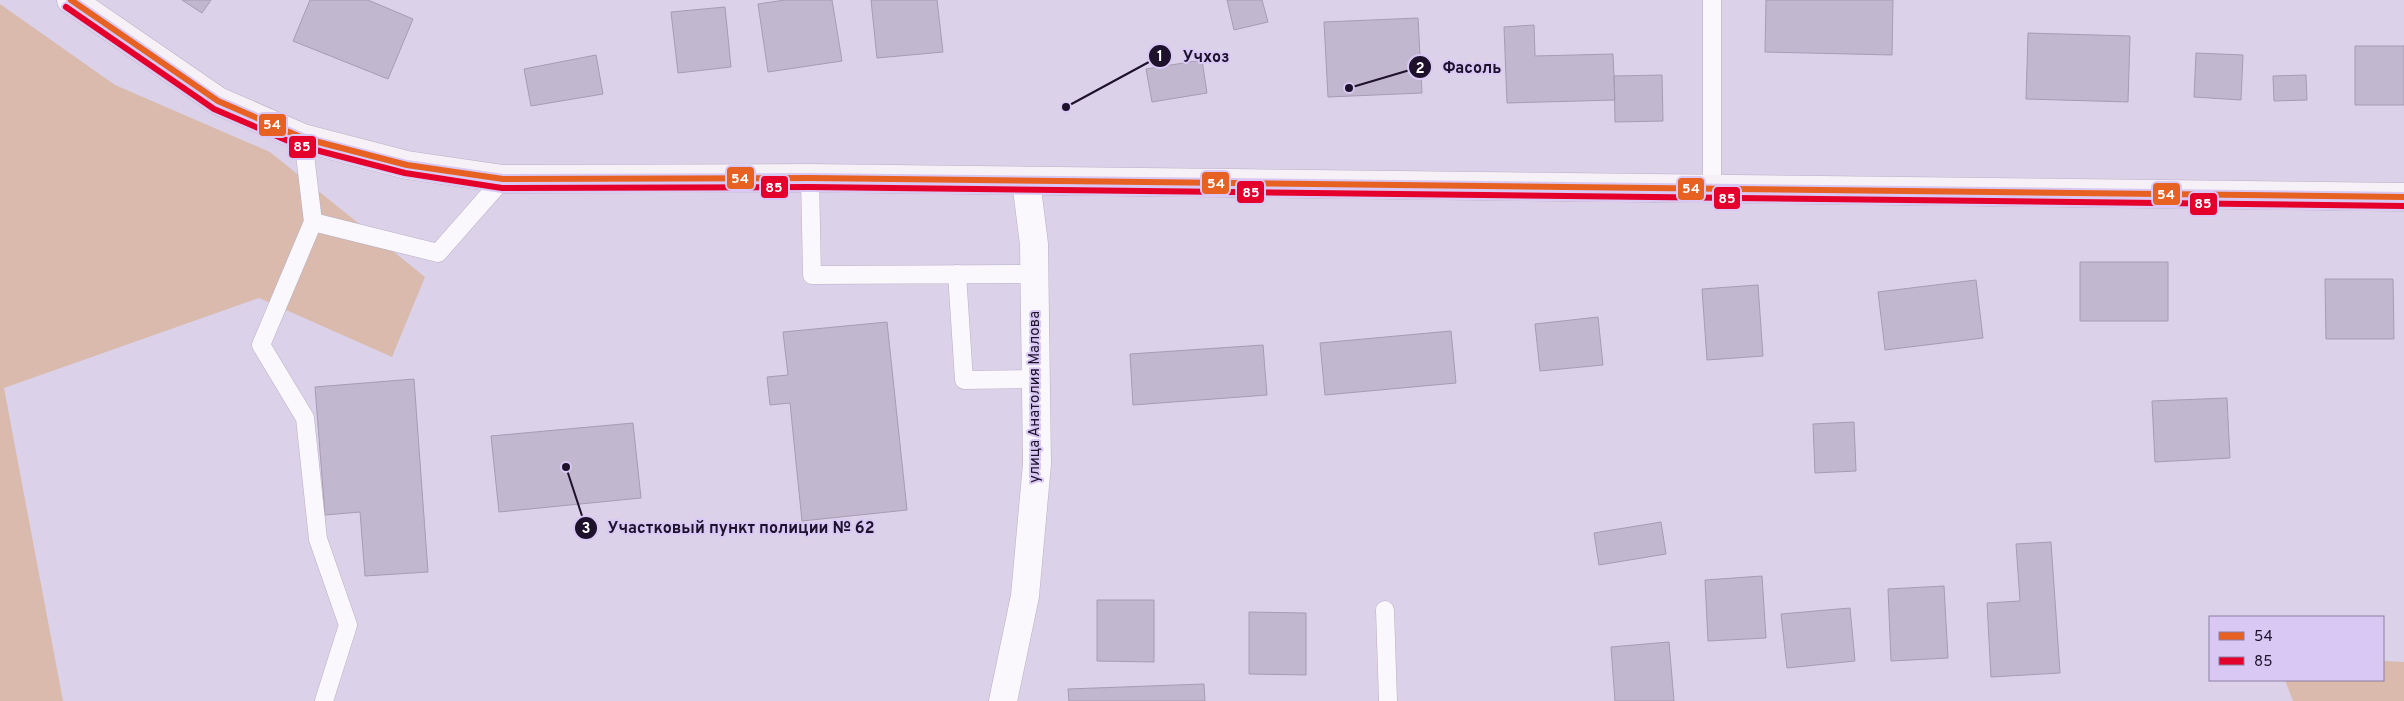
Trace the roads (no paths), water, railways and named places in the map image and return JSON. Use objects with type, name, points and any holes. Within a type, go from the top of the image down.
[{"type":"street","points":[[71,0],[218,101],[303,138],[407,165],[503,179],[810,178],[2404,197]]},
{"type":"street","name":"улица Анатолия Малова","points":[[1003,701],[1025,596],[1037,464],[1034,244],[1026,181]]},
{"type":"lane","points":[[1712,0],[1712,189]]},
{"type":"lane","points":[[303,138],[313,222],[261,346],[305,418],[318,539],[348,625],[324,701]]},
{"type":"lane","points":[[810,178],[812,275],[1034,274]]},
{"type":"lane","points":[[313,222],[438,252],[503,179]]},
{"type":"lane","points":[[957,274],[964,380],[1036,379]]},
{"type":"lane","points":[[1385,610],[1388,701]]},
{"type":"place","name":"Фасоль","points":[[1349,88]]},
{"type":"place","name":"Учхоз","points":[[1066,107]]},
{"type":"place","name":"Участковый пункт полиции № 62","points":[[566,467]]}]
